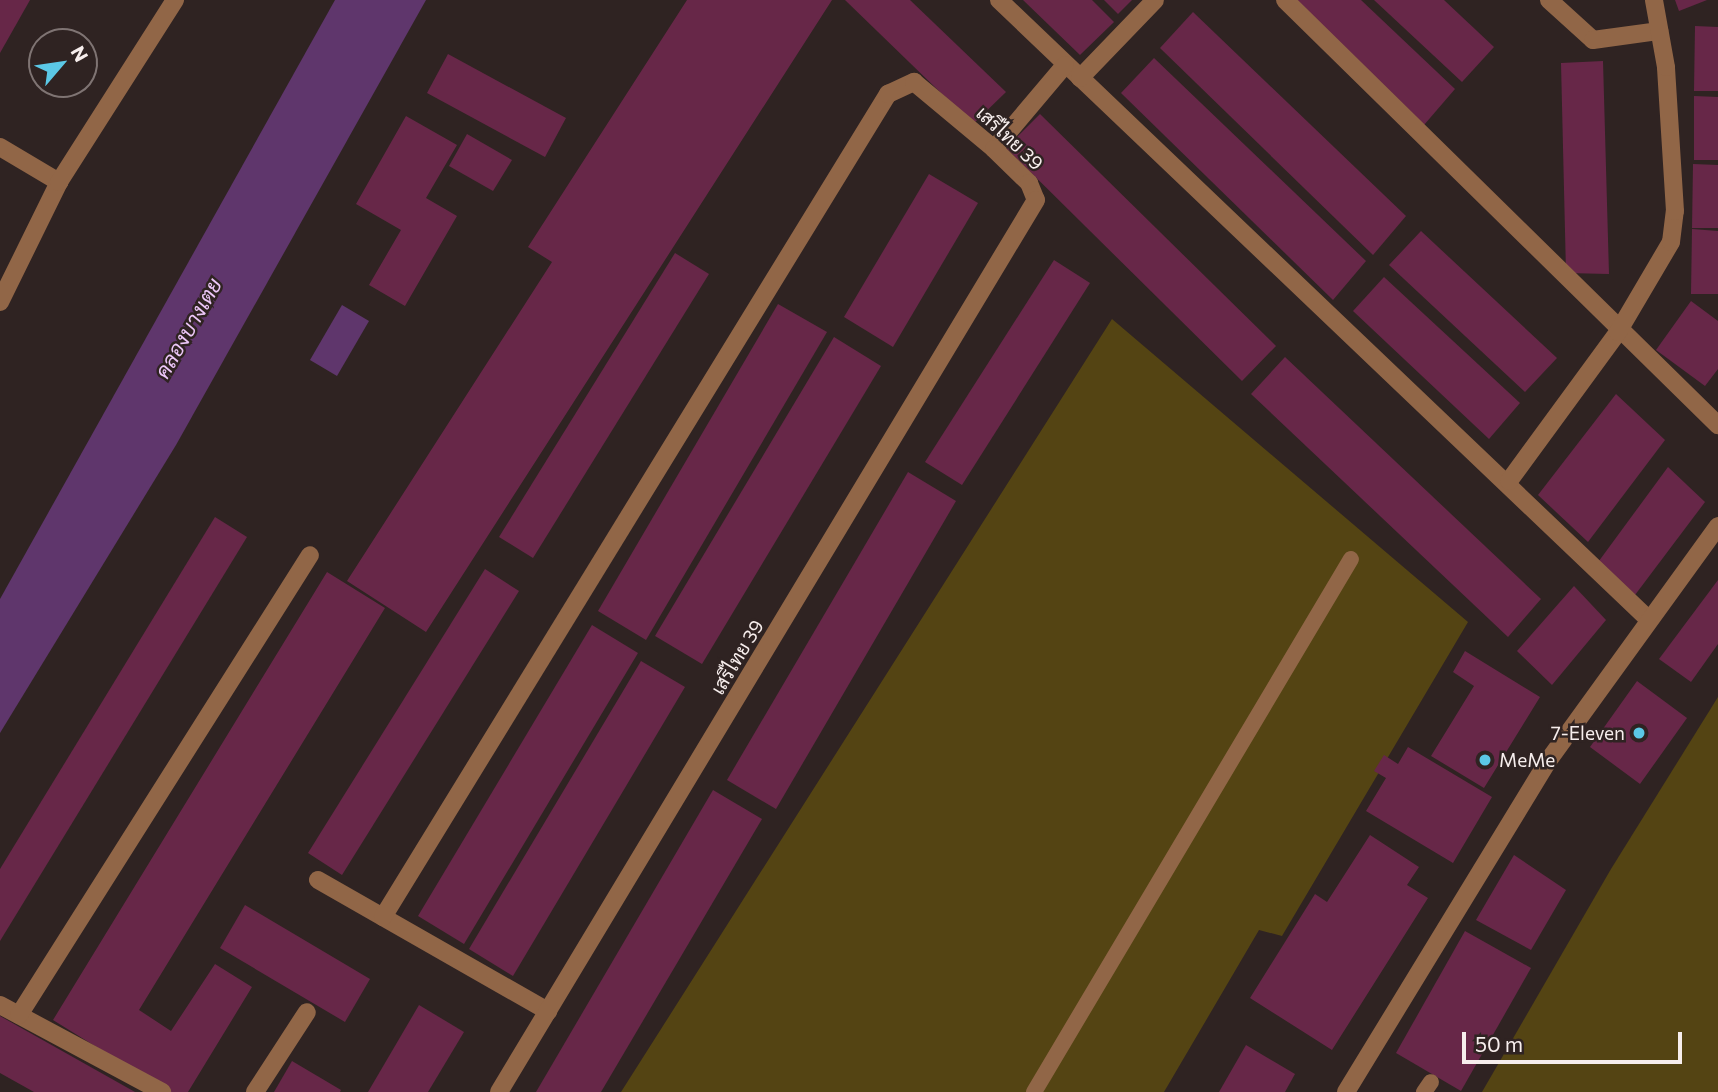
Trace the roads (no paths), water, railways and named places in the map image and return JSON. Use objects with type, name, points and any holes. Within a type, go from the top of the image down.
[{"type":"street","points":[[0,302],[59,182],[175,0]]},
{"type":"street","points":[[999,0],[1508,481],[1648,619]]},
{"type":"street","points":[[1080,78],[1155,0]]},
{"type":"street","points":[[1285,0],[1618,332],[1718,425]]},
{"type":"street","points":[[1549,0],[1593,40],[1659,31]]},
{"type":"street","points":[[1508,481],[1618,332],[1671,242],[1675,211],[1654,0]]},
{"type":"street","points":[[994,149],[1065,65]]},
{"type":"street","name":"เสรีไทย 39","points":[[383,917],[888,94],[914,82],[994,149],[1029,183],[1036,200],[499,1092]]},
{"type":"street","points":[[0,147],[59,182]]},
{"type":"street","points":[[1346,1092],[1548,761],[1648,619],[1718,526]]},
{"type":"street","points":[[19,1015],[310,555]]},
{"type":"street","points":[[318,880],[548,1011]]},
{"type":"street","points":[[0,1005],[162,1092]]},
{"type":"street","points":[[255,1092],[307,1012]]},
{"type":"lane","points":[[1034,1092],[1351,559]]},
{"type":"water","name":"คลองบางเตย","points":[[335,0],[426,0],[176,445],[0,733],[0,599]]},
{"type":"water","points":[[342,305],[369,321],[337,376],[310,360]]},
{"type":"place","name":"7-Eleven","points":[[1639,733]]},
{"type":"place","name":"MeMe","points":[[1485,760]]}]
